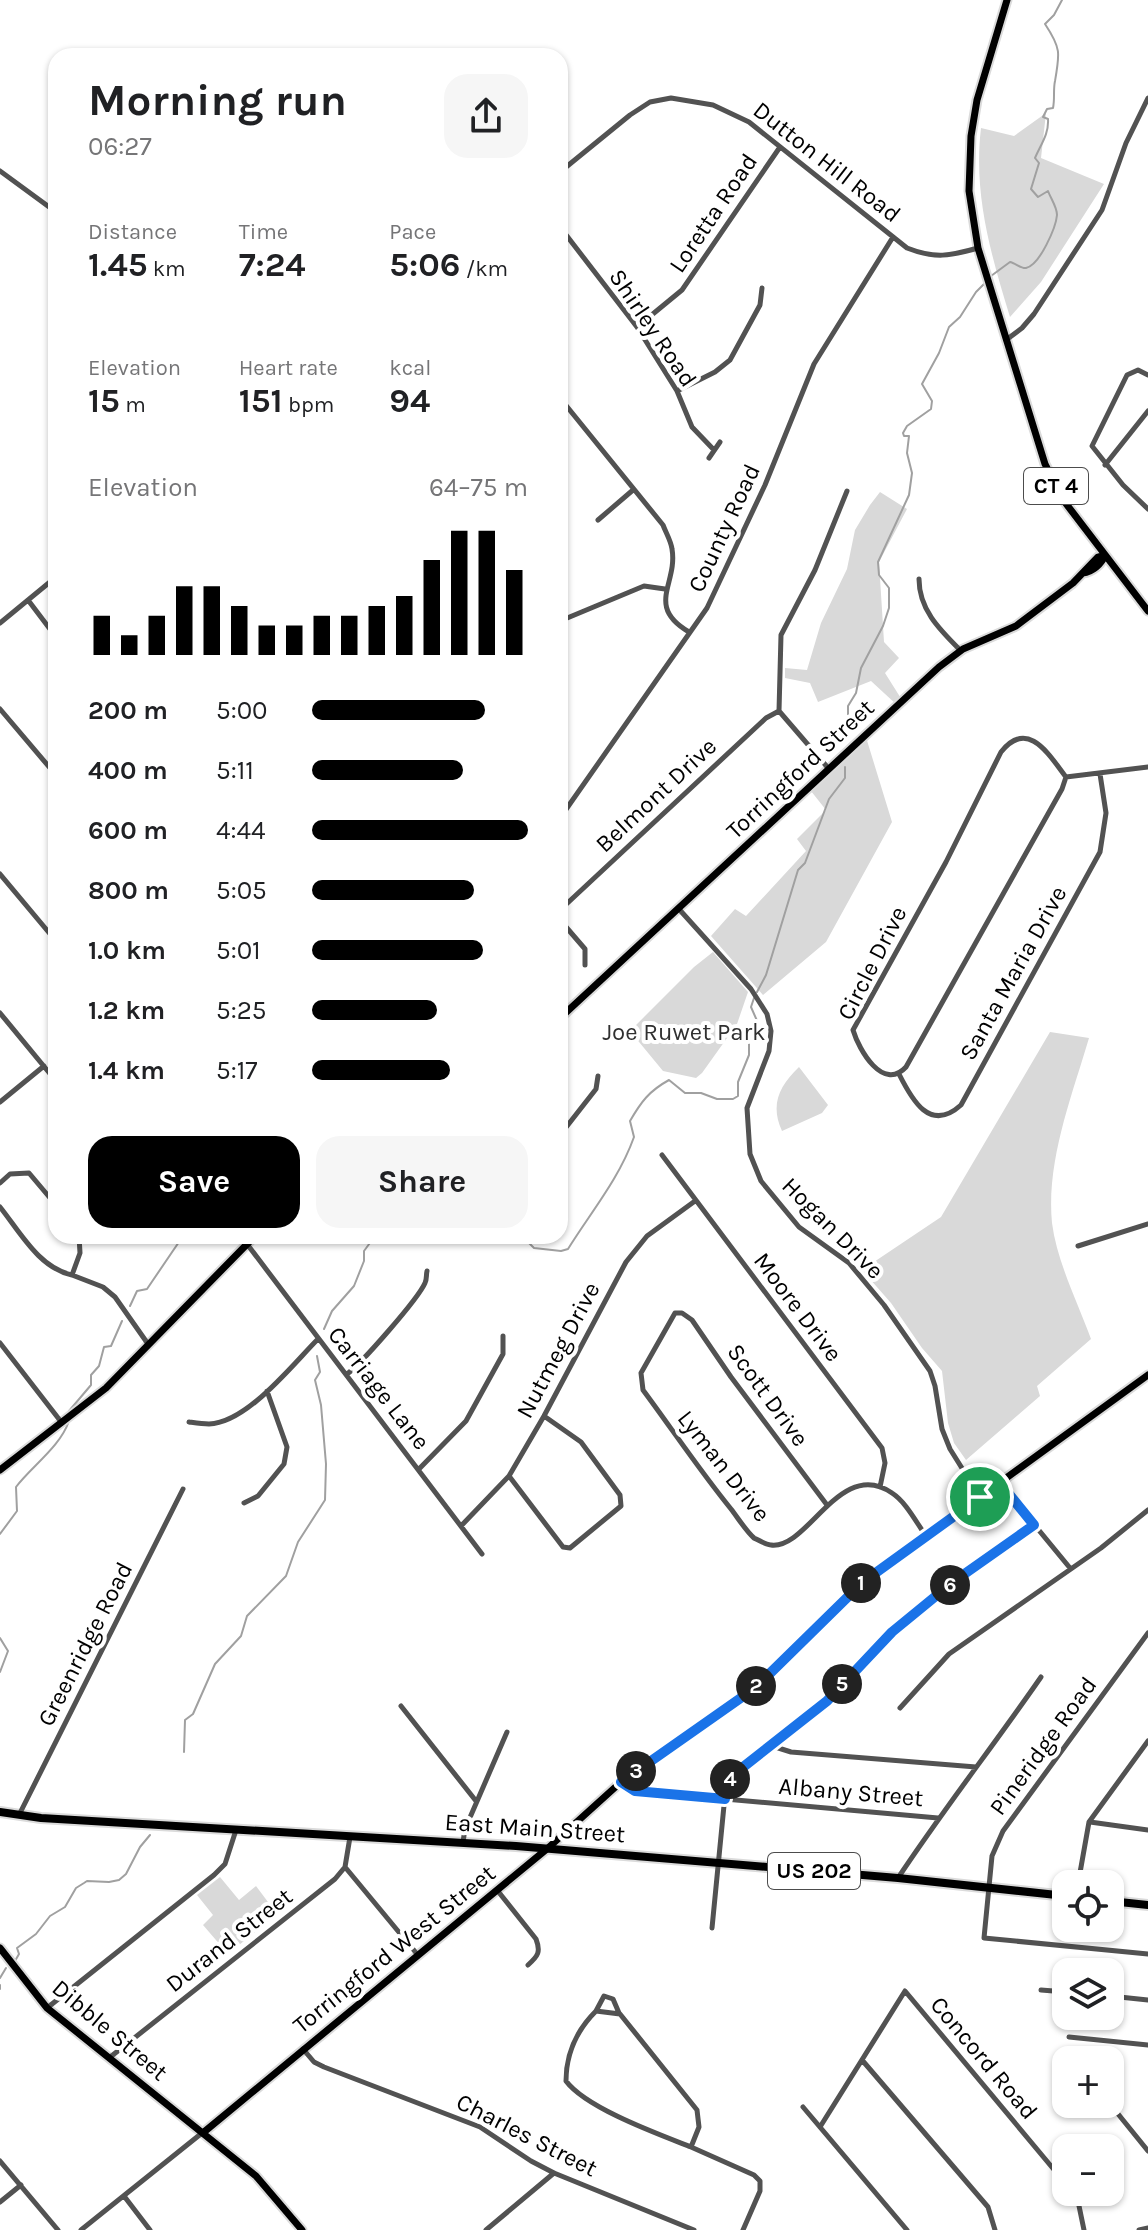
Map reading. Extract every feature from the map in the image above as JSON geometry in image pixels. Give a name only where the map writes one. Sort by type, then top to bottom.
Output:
[{"type":"highway","name":"East Main Street","points":[[0,1812],[548,1848],[898,1878],[1052,1895]]},
{"type":"highway","points":[[1124,1902],[1148,1905]]},
{"type":"main road","name":"CT 4","points":[[1007,0],[977,100],[971,136],[969,191],[978,248],[1045,464],[1064,501],[1148,610]]},
{"type":"main road","name":"Torringford Street","points":[[568,1011],[961,651],[1008,631],[1083,573],[1087,566],[1105,555]]},
{"type":"main road","points":[[0,1470],[106,1388],[247,1244]]},
{"type":"main road","name":"Torringford West Street","points":[[204,2132],[548,1848],[621,1782],[755,1688],[863,1582],[1148,1375]]},
{"type":"main road","name":"Dibble Street","points":[[0,1948],[47,2008],[256,2176],[302,2230]]},
{"type":"street","name":"Dutton Hill Road","points":[[568,165],[650,102],[671,98],[719,106],[749,122],[907,248],[926,256],[951,255],[978,248]]},
{"type":"street","points":[[1005,340],[1022,328],[1034,314],[1100,214],[1126,143],[1148,98]]},
{"type":"street","name":"Loretta Road","points":[[637,327],[682,290],[780,147]]},
{"type":"street","points":[[0,171],[48,206]]},
{"type":"street","name":"Shirley Road","points":[[568,237],[637,327],[677,391],[692,427],[714,450]]},
{"type":"street","name":"County Road","points":[[568,806],[707,608],[759,499],[814,364],[893,237]]},
{"type":"street","points":[[677,391],[715,372],[730,360],[760,305],[762,288]]},
{"type":"street","points":[[1148,375],[1138,370],[1127,375],[1092,446],[1105,465],[1148,509]]},
{"type":"street","points":[[568,408],[663,525],[672,548],[671,574],[665,589],[668,614],[689,632]]},
{"type":"street","points":[[1105,465],[1148,411]]},
{"type":"street","points":[[709,458],[720,442]]},
{"type":"street","points":[[598,520],[633,490]]},
{"type":"street","points":[[829,769],[779,711],[781,635],[815,570],[847,491]]},
{"type":"street","points":[[919,579],[919,590],[932,622],[961,651]]},
{"type":"street","points":[[0,623],[48,584]]},
{"type":"street","points":[[568,618],[644,586],[665,589]]},
{"type":"street","points":[[28,600],[48,626]]},
{"type":"street","points":[[0,709],[48,766]]},
{"type":"street","name":"Belmont Drive","points":[[568,903],[766,718],[779,711]]},
{"type":"street","name":"Circle Drive","points":[[899,1074],[890,1076],[870,1063],[858,1046],[853,1030],[946,862],[1001,752],[1016,739],[1029,738],[1038,743],[1066,777]]},
{"type":"street","points":[[899,1074],[906,1067],[1066,777],[1148,767]]},
{"type":"street","name":"Santa Maria Drive","points":[[899,1074],[919,1107],[929,1114],[941,1116],[952,1113],[961,1105],[1100,852],[1106,813],[1100,774]]},
{"type":"street","points":[[0,874],[48,931]]},
{"type":"street","name":"Hogan Drive","points":[[678,908],[751,989],[767,1014],[771,1031],[769,1051],[749,1099],[747,1119],[750,1154],[761,1181],[799,1227],[849,1263],[884,1305],[922,1360],[935,1386],[942,1429],[950,1449],[980,1497]]},
{"type":"street","points":[[568,929],[585,949],[585,965]]},
{"type":"street","points":[[0,1013],[48,1071]]},
{"type":"street","points":[[0,1102],[44,1066]]},
{"type":"street","points":[[568,1124],[596,1089],[598,1076]]},
{"type":"street","name":"Moore Drive","points":[[662,1155],[882,1448],[885,1463],[880,1487]]},
{"type":"street","points":[[0,1183],[10,1174],[29,1173],[48,1196]]},
{"type":"street","name":"Nutmeg Drive","points":[[461,1526],[509,1476],[626,1262],[647,1236],[695,1201]]},
{"type":"street","points":[[0,1207],[50,1267],[103,1287],[115,1297],[148,1344]]},
{"type":"street","points":[[1078,1246],[1148,1224]]},
{"type":"street","points":[[72,1275],[80,1253],[79,1244]]},
{"type":"street","name":"Carriage Lane","points":[[247,1244],[482,1554]]},
{"type":"street","points":[[347,1374],[356,1368],[425,1283],[427,1271]]},
{"type":"street","name":"Lyman Drive","points":[[675,1313],[641,1373],[643,1390],[755,1539],[772,1545],[792,1539],[827,1505],[852,1488],[880,1487]]},
{"type":"street","name":"Scott Drive","points":[[675,1313],[682,1313],[692,1320],[827,1505]]},
{"type":"street","points":[[419,1469],[466,1421],[503,1354],[503,1336]]},
{"type":"street","points":[[189,1422],[211,1425],[238,1414],[267,1391],[318,1339]]},
{"type":"street","points":[[0,1343],[67,1420]]},
{"type":"street","points":[[244,1503],[258,1496],[284,1464],[287,1447],[267,1391]]},
{"type":"street","points":[[509,1476],[563,1547],[570,1548],[621,1506],[620,1495],[581,1442],[544,1416]]},
{"type":"street","points":[[1000,1483],[1070,1568]]},
{"type":"street","points":[[880,1487],[893,1493],[926,1536]]},
{"type":"street","name":"Greenridge Road","points":[[19,1815],[183,1489]]},
{"type":"street","points":[[900,1708],[949,1654],[1101,1548],[1148,1510]]},
{"type":"street","points":[[712,1928],[726,1785],[733,1775],[827,1701],[892,1632],[953,1582],[1034,1525]]},
{"type":"street","name":"Pineridge Road","points":[[1148,1633],[1003,1831],[992,1856],[984,1938],[1148,1954]]},
{"type":"street","points":[[898,1878],[1041,1677]]},
{"type":"street","points":[[401,1706],[476,1801]]},
{"type":"street","points":[[463,1843],[476,1801],[507,1732]]},
{"type":"street","points":[[1080,1870],[1089,1822],[1148,1741]]},
{"type":"street","points":[[772,1746],[791,1752],[977,1767]]},
{"type":"street","name":"Albany Street","points":[[621,1782],[635,1791],[938,1818]]},
{"type":"street","points":[[1089,1822],[1148,1830]]},
{"type":"street","points":[[47,2008],[214,1875],[225,1864],[236,1829]]},
{"type":"street","points":[[350,1836],[345,1867],[417,1954]]},
{"type":"street","name":"Durand Street","points":[[109,2058],[323,1888],[345,1867]]},
{"type":"street","points":[[497,1890],[536,1939],[538,1955],[528,1965]]},
{"type":"street","points":[[1041,1990],[1052,1991]]},
{"type":"street","name":"Concord Road","points":[[862,2060],[905,1991],[1052,2167]]},
{"type":"street","points":[[691,2147],[699,2127],[697,2110],[620,2014],[613,1999],[604,1996],[575,2039],[566,2081],[582,2097],[661,2136],[754,2175],[760,2181],[760,2191],[743,2230]]},
{"type":"street","points":[[1124,1997],[1148,2000]]},
{"type":"street","points":[[596,2011],[620,2014]]},
{"type":"street","points":[[1069,2037],[1148,2045]]},
{"type":"street","name":"Charles Street","points":[[303,2049],[314,2062],[324,2067],[480,2127],[554,2173],[694,2230]]},
{"type":"street","points":[[820,2127],[862,2060],[988,2207],[995,2230]]},
{"type":"street","points":[[803,2107],[907,2230]]},
{"type":"street","points":[[1121,2118],[1148,2151]]},
{"type":"street","name":"Torringford West Street","points":[[81,2230],[204,2132]]},
{"type":"street","points":[[0,2161],[58,2230]]},
{"type":"street","points":[[490,2229],[554,2173]]},
{"type":"street","points":[[0,2202],[21,2185]]},
{"type":"street","points":[[124,2196],[150,2230]]},
{"type":"street","points":[[1079,2206],[1084,2230]]},
{"type":"street","points":[[1139,2230],[1148,2228]]},
{"type":"green space","points":[[1046,113],[1041,158],[1104,184],[1041,282],[1010,317],[985,224],[979,177],[981,128],[1014,136]]},
{"type":"green space","points":[[880,492],[907,509],[879,562],[884,642],[899,658],[885,673],[902,700],[897,705],[871,681],[818,702],[810,683],[785,678],[785,668],[807,670],[821,623],[847,569],[855,530]]},
{"type":"green space","points":[[865,734],[892,822],[826,942],[763,995],[711,936],[735,909],[746,916],[806,851],[797,839],[826,810],[807,786]]},
{"type":"green space","name":"Joe Ruwet Park","points":[[713,952],[748,992],[737,1024],[696,1078],[663,1071],[630,1031]]},
{"type":"green space","points":[[1050,1032],[1089,1038],[1062,1129],[1051,1200],[1058,1253],[1091,1339],[1037,1386],[1040,1396],[966,1460],[954,1443],[948,1423],[942,1371],[862,1270],[941,1217]]},
{"type":"green space","points":[[799,1067],[828,1105],[822,1113],[782,1131],[778,1122],[778,1096]]},
{"type":"green space","points":[[220,1877],[239,1900],[256,1886],[277,1914],[228,1954],[203,1925],[213,1915],[197,1895]]},
{"type":"waterway","points":[[991,276],[1010,262],[1024,268],[1037,260],[1056,221],[1056,209],[1048,191],[1038,197],[1031,189],[1039,163],[1035,158],[1047,129],[1048,119],[1043,117],[1047,109],[1053,108],[1058,64],[1057,45],[1045,24],[1062,0]]},
{"type":"waterway","points":[[848,739],[848,706],[856,693],[861,668],[889,608],[889,588],[879,575],[878,562],[909,495],[912,473],[907,453],[909,436],[903,433],[907,426],[931,409],[932,401],[922,384],[949,327],[987,281]]},
{"type":"waterway","points":[[757,992],[766,975],[798,870],[805,863],[829,799],[845,778],[845,767]]},
{"type":"waterway","points":[[530,1244],[534,1248],[568,1249],[613,1181],[628,1152],[634,1137],[630,1121],[656,1088],[669,1080],[685,1093],[701,1093],[717,1099],[738,1096],[738,1082],[749,1055],[749,1038],[758,1023],[751,1007],[754,998]]},
{"type":"waterway","points":[[130,1306],[137,1291],[147,1289],[178,1244]]},
{"type":"waterway","points":[[324,1329],[332,1311],[354,1286],[364,1261],[364,1251],[369,1244]]},
{"type":"waterway","points":[[69,1411],[91,1385],[91,1375],[99,1366],[104,1347],[111,1346],[122,1321]]},
{"type":"waterway","points":[[184,1752],[185,1720],[193,1714],[215,1664],[241,1636],[247,1616],[286,1576],[298,1542],[325,1500],[326,1464],[321,1405],[315,1380],[320,1372],[317,1356]]},
{"type":"waterway","points":[[0,1534],[17,1511],[16,1487],[52,1448],[69,1421]]},
{"type":"waterway","points":[[0,1638],[8,1651],[0,1672]]},
{"type":"waterway","points":[[15,1961],[19,1954],[17,1948],[36,1934],[50,1916],[65,1907],[76,1888],[87,1881],[119,1880],[126,1874],[150,1835]]},
{"type":"waterway","points":[[0,1978],[6,1968]]},
{"type":"route","points":[[1000,1483],[1034,1525],[953,1582],[892,1632],[827,1701],[733,1775],[726,1785],[725,1799],[635,1791],[621,1782],[755,1688],[852,1591],[980,1497],[1000,1483]]}]
